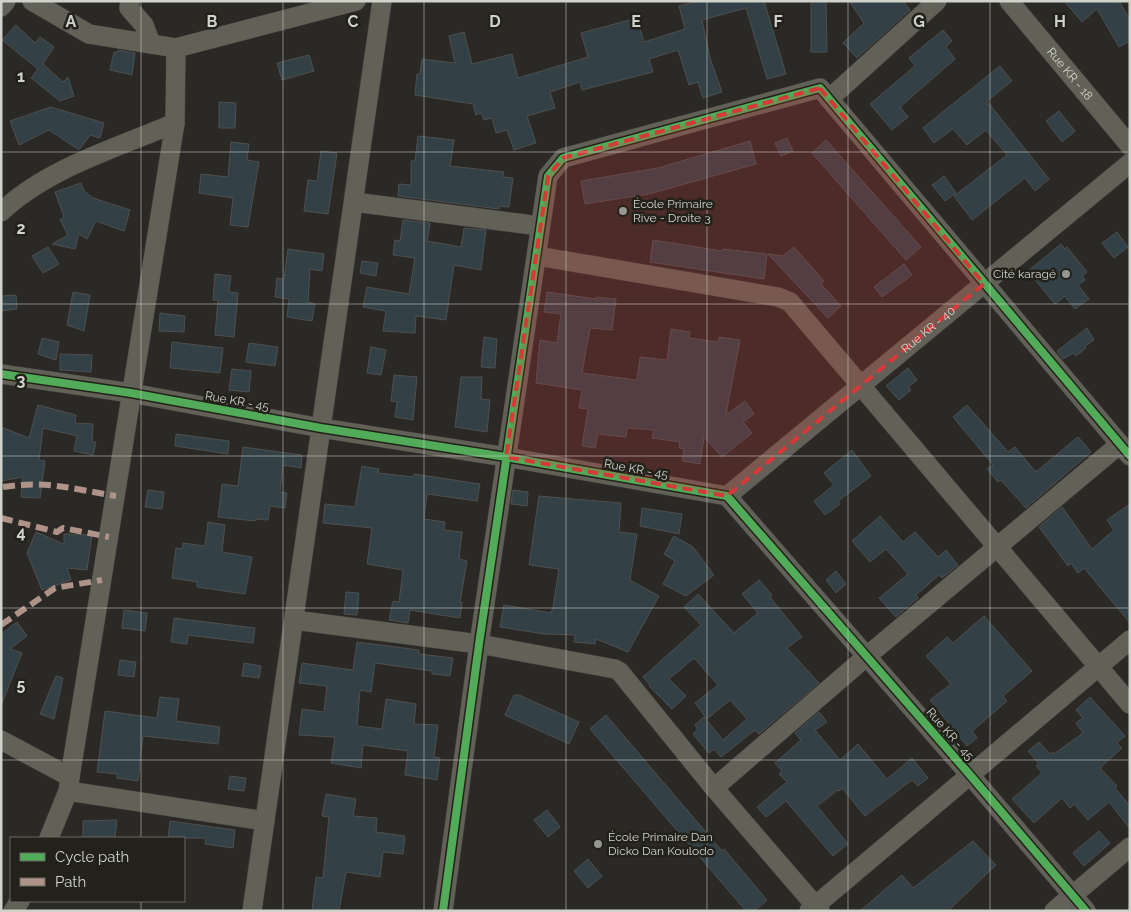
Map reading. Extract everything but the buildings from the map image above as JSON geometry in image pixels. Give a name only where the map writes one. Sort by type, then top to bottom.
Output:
[{"type":"street","points":[[1,7],[6,1]]},
{"type":"street","points":[[32,1],[89,34],[176,48],[301,8],[356,1]]},
{"type":"street","points":[[130,1],[129,8],[144,25],[151,44]]},
{"type":"street","points":[[252,911],[382,1]]},
{"type":"street","points":[[829,99],[938,1]]},
{"type":"street","name":"Rue KR - 18","points":[[1009,1],[1130,146]]},
{"type":"street","points":[[49,837],[69,784],[175,123],[176,48]]},
{"type":"street","points":[[443,911],[479,644],[548,176],[563,158],[820,88],[1125,450],[997,547],[714,788]]},
{"type":"street","points":[[1,212],[19,195],[47,178],[175,123]]},
{"type":"street","name":"Rue KR - 40","points":[[727,496],[1130,163]]},
{"type":"street","points":[[354,202],[540,226]]},
{"type":"street","points":[[537,256],[778,297],[790,302],[1130,704]]},
{"type":"street","name":"Rue KR - 45","points":[[1,374],[131,393],[321,428],[506,457],[727,496],[970,774],[1086,911]]},
{"type":"street","points":[[294,620],[479,644],[614,669],[620,672],[815,909],[970,774],[1130,640]]},
{"type":"street","points":[[1,740],[69,784],[265,821]]},
{"type":"street","points":[[1054,911],[1130,847]]},
{"type":"highlighted area","points":[[820,88],[984,284],[727,496],[506,457],[548,176],[563,158]]},
{"type":"marked path","points":[[3,487],[33,484],[46,485],[116,496]]},
{"type":"marked path","points":[[1,518],[57,532],[63,528],[109,537]]},
{"type":"marked path","points":[[1,625],[55,588],[102,580]]},
{"type":"cycle path","points":[[443,911],[479,644],[548,176],[563,158],[820,88],[1130,456]]},
{"type":"cycle path","points":[[1,374],[131,393],[321,428],[506,457],[727,496],[1086,911]]},
{"type":"place","name":"École Primaire Rive - Droite 3","points":[[623,211]]},
{"type":"place","name":"Cité karagé","points":[[1066,274]]},
{"type":"place","name":"École Primaire Dan Dicko Dan Koulodo","points":[[598,844]]}]
